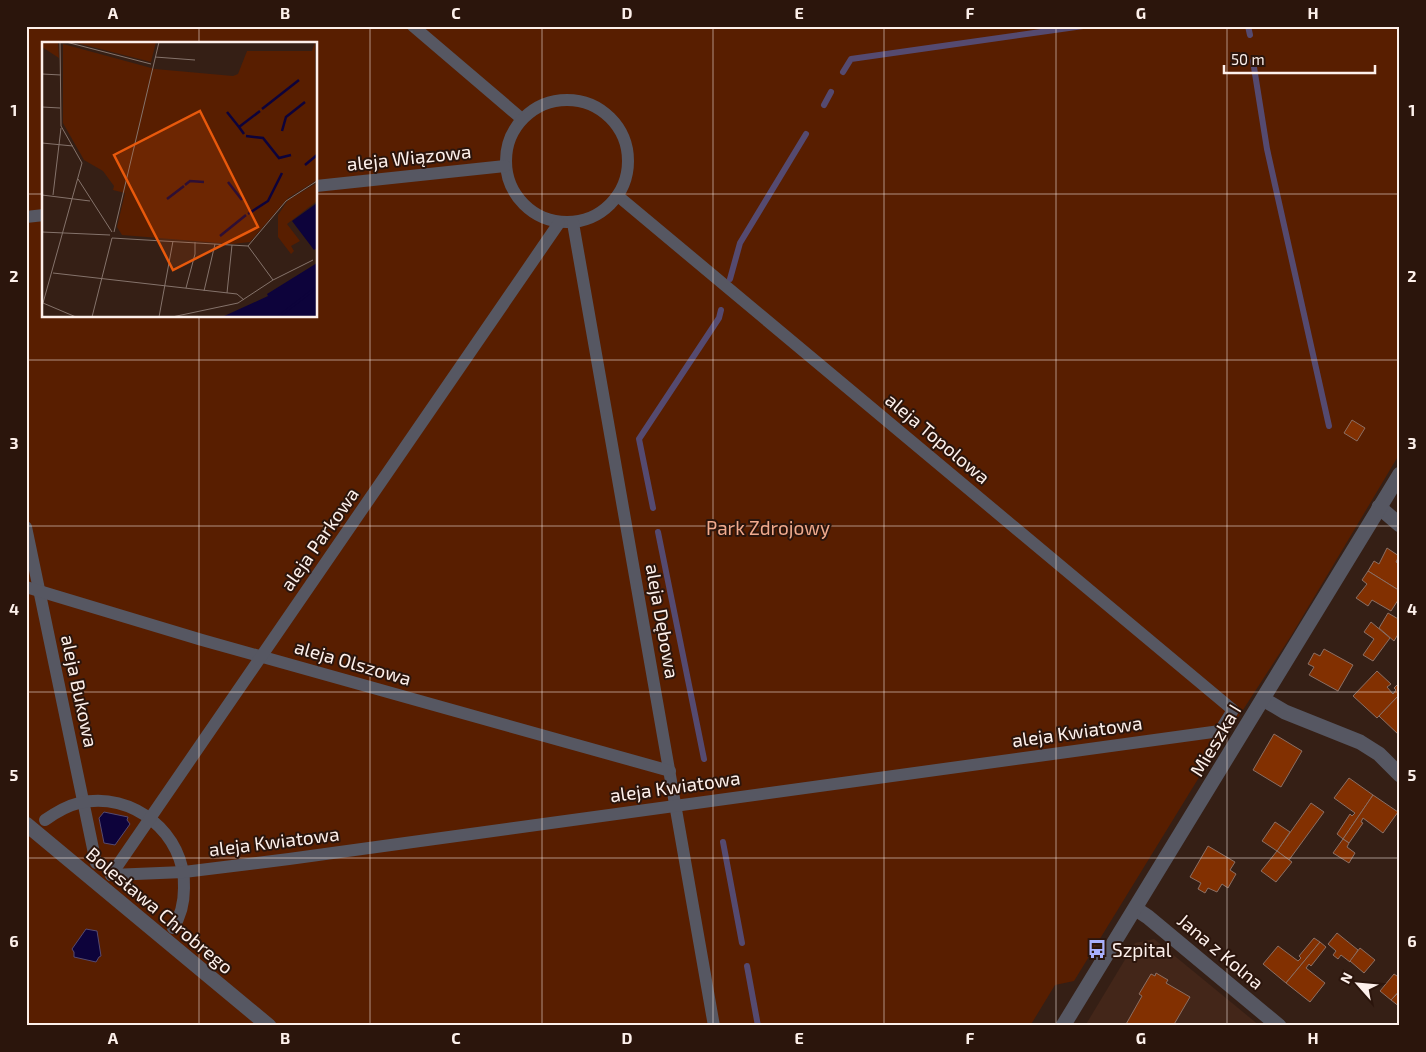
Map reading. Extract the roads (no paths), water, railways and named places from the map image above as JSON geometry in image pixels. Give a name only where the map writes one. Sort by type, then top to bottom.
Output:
[{"type":"street","points":[[413,26],[522,119]]},
{"type":"street","points":[[572,100],[588,103],[602,111],[619,129],[625,140],[628,152],[625,182],[618,196],[606,209],[591,219],[573,223],[559,223],[542,218],[528,210],[516,198],[505,166],[506,149],[512,133],[522,119],[532,110],[556,101],[572,100]]},
{"type":"street","name":"aleja Wiązowa","points":[[318,186],[505,166]]},
{"type":"street","name":"aleja Topolowa","points":[[618,196],[1234,710]]},
{"type":"street","points":[[26,217],[42,215]]},
{"type":"street","name":"aleja Parkowa","points":[[110,875],[559,223]]},
{"type":"street","name":"aleja Dębowa","points":[[573,223],[714,1026]]},
{"type":"street","name":"Mieszka I","points":[[1063,1026],[1400,474]]},
{"type":"street","points":[[1379,507],[1400,525]]},
{"type":"street","name":"aleja Bukowa","points":[[26,526],[96,863]]},
{"type":"street","name":"aleja Olszowa","points":[[26,587],[202,640],[670,771]]},
{"type":"street","points":[[1263,699],[1285,712],[1360,742],[1378,754],[1400,775]]},
{"type":"street","name":"aleja Kwiatowa","points":[[110,875],[184,872],[289,859],[1220,731],[1234,710]]},
{"type":"street","points":[[45,820],[60,810],[84,802],[99,801],[118,803],[139,810],[156,823],[171,839],[184,872],[184,902],[173,928]]},
{"type":"street","name":"Bolesława Chrobrego","points":[[26,824],[269,1026]]},
{"type":"street","name":"Jana z Kolna","points":[[1136,908],[1279,1026]]},
{"type":"waterway","points":[[843,72],[851,59],[1083,26]]},
{"type":"waterway","points":[[1248,26],[1250,35]]},
{"type":"waterway","points":[[1253,61],[1267,149],[1329,426]]},
{"type":"waterway","points":[[824,105],[831,92]]},
{"type":"waterway","points":[[730,279],[740,243],[806,134]]},
{"type":"waterway","points":[[653,508],[639,439],[719,318],[721,310]]},
{"type":"waterway","points":[[658,532],[704,759]]},
{"type":"waterway","points":[[723,842],[742,943]]},
{"type":"waterway","points":[[747,966],[758,1026]]},
{"type":"place","name":"Szpital","points":[[1097,949]]},
{"type":"park label","name":"Park Zdrojowy","points":[[768,527]]}]
